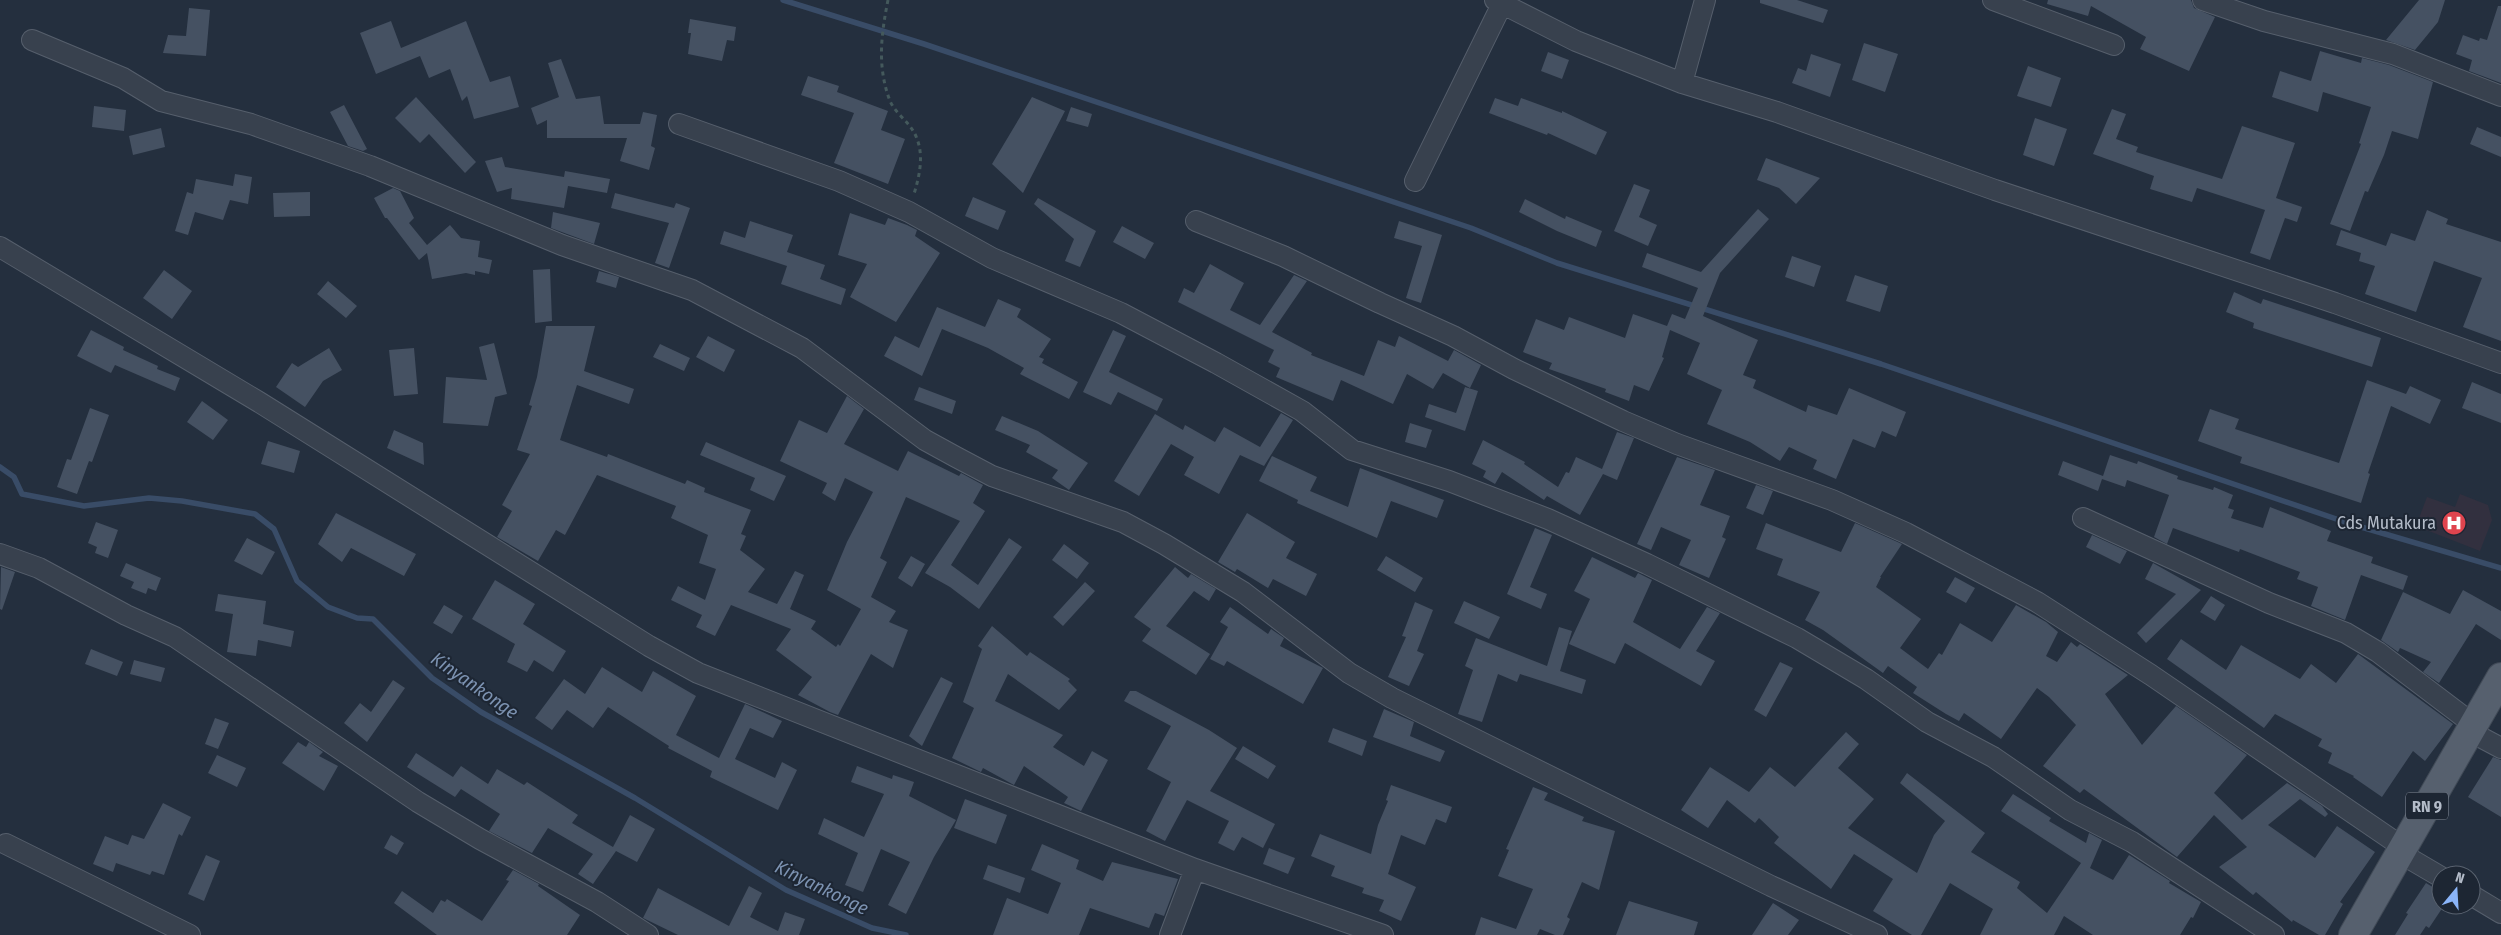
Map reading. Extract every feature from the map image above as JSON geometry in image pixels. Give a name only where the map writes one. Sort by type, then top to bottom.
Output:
[{"type":"main road","name":"RN 9","points":[[2353,935],[2501,677]]},
{"type":"street","points":[[1682,83],[1705,0]]},
{"type":"street","points":[[1993,0],[2114,45]]},
{"type":"street","points":[[2203,0],[2264,21],[2393,54],[2501,96]]},
{"type":"street","points":[[1415,181],[1500,1],[1576,42],[1682,83],[1777,112],[1995,190],[2335,303],[2501,363]]},
{"type":"street","points":[[32,40],[123,78],[161,102],[251,124],[361,163],[562,245],[692,290],[802,348],[925,440],[956,457],[992,476],[1123,522],[1164,544],[1243,592],[1349,673],[1392,698],[1771,886],[1878,935]]},
{"type":"street","points":[[679,124],[839,180],[909,212],[992,258],[1121,313],[1216,363],[1302,412],[1352,450],[1449,480],[1548,519],[1647,564],[1797,638],[1866,679],[1927,722],[1986,752],[2070,810],[2132,842],[2274,935]]},
{"type":"street","points":[[1196,220],[1283,256],[1453,336],[1514,369],[1624,421],[1677,444],[1832,500],[1906,533],[2046,608],[2151,675],[2431,870]]},
{"type":"street","points":[[0,247],[259,402],[649,646],[698,673],[1195,869],[1383,935]]},
{"type":"street","points":[[2083,518],[2268,602],[2346,634],[2378,652],[2471,728],[2501,748]]},
{"type":"street","points":[[0,554],[39,568],[126,616],[175,636],[418,802],[480,839],[597,902],[648,935]]},
{"type":"street","points":[[6,844],[190,935]]},
{"type":"street","points":[[1170,935],[1195,869]]},
{"type":"street","points":[[2481,901],[2501,913]]},
{"type":"path","points":[[888,0],[880,35],[880,61],[891,103],[914,131],[921,148],[920,172],[909,212]]},
{"type":"shaded area","name":"Cds Mutakura","points":[[2460,494],[2488,505],[2492,520],[2480,551],[2416,526],[2427,497],[2455,507]]},
{"type":"building","points":[[1760,0],[1797,0],[1828,10],[1823,23],[1760,3]]},
{"type":"building","points":[[2048,0],[2191,0],[2194,8],[2215,17],[2189,71],[2140,49],[2146,37],[2091,6],[2088,16],[2047,4]]},
{"type":"building","points":[[2419,0],[2445,0],[2438,22],[2415,50],[2386,40]]},
{"type":"building","points":[[2498,6],[2501,6],[2501,83],[2469,71],[2472,60],[2456,54],[2463,35],[2479,41],[2480,38],[2487,40]]},
{"type":"building","points":[[189,8],[210,10],[206,56],[163,53],[168,35],[186,36]]},
{"type":"building","points":[[690,19],[736,27],[734,41],[727,40],[722,61],[688,54],[691,33],[688,33]]},
{"type":"building","points":[[391,21],[401,48],[466,21],[490,82],[510,76],[519,107],[474,119],[467,96],[462,101],[450,69],[429,78],[420,56],[376,74],[360,33]]},
{"type":"building","points":[[1864,43],[1898,54],[1885,92],[1852,80]]},
{"type":"building","points":[[2320,51],[2361,63],[2362,58],[2389,65],[2433,82],[2418,139],[2392,131],[2384,155],[2368,192],[2365,191],[2350,231],[2330,224],[2361,144],[2359,143],[2371,107],[2323,92],[2318,112],[2272,97],[2280,71],[2311,81]]},
{"type":"building","points":[[1548,52],[1569,60],[1562,79],[1541,71]]},
{"type":"building","points":[[1811,54],[1841,64],[1830,97],[1792,83],[1798,68],[1806,71]]},
{"type":"building","points":[[561,59],[576,99],[600,96],[604,124],[640,124],[643,112],[657,115],[651,146],[655,148],[649,170],[620,161],[627,138],[547,138],[547,120],[537,125],[531,108],[559,97],[548,63]]},
{"type":"building","points":[[2028,66],[2061,78],[2051,107],[2017,96]]},
{"type":"building","points":[[808,76],[839,86],[837,92],[888,111],[881,130],[905,139],[888,184],[834,163],[854,113],[801,95]]},
{"type":"building","points":[[416,97],[476,162],[465,173],[429,134],[420,143],[395,118]]},
{"type":"building","points":[[1032,97],[1065,111],[1023,193],[992,164]]},
{"type":"building","points":[[1495,98],[1518,106],[1521,98],[1562,113],[1562,111],[1607,132],[1596,155],[1548,133],[1547,135],[1489,113]]},
{"type":"building","points":[[344,105],[367,149],[363,151],[348,146],[330,112]]},
{"type":"building","points":[[94,106],[126,110],[124,131],[92,127]]},
{"type":"building","points":[[1071,107],[1092,114],[1088,127],[1066,121]]},
{"type":"building","points":[[2112,109],[2126,114],[2116,139],[2138,147],[2136,152],[2222,179],[2242,126],[2295,143],[2276,198],[2302,207],[2297,222],[2285,218],[2270,260],[2250,253],[2265,210],[2197,188],[2192,202],[2150,189],[2154,176],[2093,154]]},
{"type":"building","points":[[2035,118],[2067,129],[2054,166],[2023,155]]},
{"type":"building","points":[[2477,127],[2501,137],[2501,157],[2470,144]]},
{"type":"building","points":[[161,128],[165,147],[133,155],[129,136]]},
{"type":"building","points":[[502,157],[505,167],[564,177],[565,171],[610,179],[607,193],[568,186],[564,208],[511,199],[512,188],[497,192],[485,161]]},
{"type":"building","points":[[1766,158],[1820,178],[1796,204],[1779,188],[1757,180]]},
{"type":"building","points":[[235,174],[252,177],[248,204],[230,200],[223,220],[195,212],[188,235],[175,231],[187,192],[193,194],[196,179],[233,186]]},
{"type":"building","points":[[1634,184],[1650,190],[1639,217],[1657,225],[1648,246],[1614,231]]},
{"type":"building","points":[[393,188],[400,191],[414,218],[409,223],[427,245],[450,225],[461,238],[480,241],[478,257],[492,260],[489,274],[475,271],[475,275],[466,273],[432,279],[427,253],[419,260],[387,218],[385,218],[374,198]]},
{"type":"building","points":[[310,192],[310,216],[274,217],[273,193]]},
{"type":"building","points":[[615,193],[674,208],[676,203],[690,208],[669,268],[655,263],[669,223],[611,208]]},
{"type":"building","points":[[973,197],[1006,211],[998,230],[965,216]]},
{"type":"building","points":[[1038,198],[1096,231],[1080,267],[1065,261],[1074,239],[1034,204]]},
{"type":"building","points":[[1525,199],[1565,219],[1566,216],[1602,231],[1596,247],[1557,231],[1519,212]]},
{"type":"building","points":[[1758,209],[1769,219],[1720,273],[1703,316],[1758,340],[1743,375],[1756,380],[1753,388],[1806,412],[1808,405],[1837,415],[1849,388],[1906,412],[1896,437],[1882,431],[1875,448],[1853,439],[1836,479],[1813,469],[1817,460],[1789,447],[1780,461],[1750,442],[1707,424],[1722,390],[1687,374],[1700,343],[1670,330],[1662,357],[1664,358],[1649,391],[1634,385],[1629,401],[1605,392],[1606,389],[1549,369],[1552,363],[1523,352],[1536,319],[1564,330],[1569,317],[1625,338],[1633,314],[1667,326],[1672,314],[1685,319],[1698,288],[1642,267],[1647,253],[1701,272]]},
{"type":"building","points":[[2427,210],[2448,219],[2446,224],[2501,242],[2501,341],[2463,327],[2482,278],[2434,261],[2416,312],[2365,294],[2375,266],[2359,261],[2361,253],[2336,245],[2341,230],[2386,246],[2391,233],[2415,241]]},
{"type":"building","points":[[553,212],[600,223],[594,244],[551,228]]},
{"type":"building","points":[[850,213],[885,225],[888,218],[907,225],[917,230],[915,236],[940,253],[896,322],[850,297],[867,264],[838,255]]},
{"type":"building","points":[[750,221],[793,235],[787,252],[825,265],[820,279],[846,289],[841,305],[781,284],[787,266],[720,244],[724,231],[745,238]]},
{"type":"building","points":[[1399,221],[1442,235],[1421,303],[1406,298],[1422,246],[1394,238]]},
{"type":"building","points":[[1122,226],[1154,243],[1145,259],[1113,242]]},
{"type":"building","points":[[1792,256],[1821,266],[1814,287],[1785,277]]},
{"type":"building","points":[[1210,264],[1244,283],[1230,310],[1260,325],[1294,275],[1307,281],[1272,332],[1312,353],[1311,355],[1364,376],[1378,340],[1395,347],[1399,336],[1448,361],[1454,350],[1481,365],[1470,388],[1443,373],[1433,389],[1407,374],[1393,404],[1341,380],[1333,401],[1276,377],[1280,368],[1268,362],[1274,350],[1178,302],[1184,288],[1194,293]]},
{"type":"building","points":[[550,269],[552,321],[535,323],[533,270]]},
{"type":"building","points":[[164,270],[192,291],[172,319],[143,298]]},
{"type":"building","points":[[599,271],[619,277],[616,288],[596,282]]},
{"type":"building","points":[[1855,275],[1888,286],[1880,312],[1846,301]]},
{"type":"building","points":[[328,281],[357,306],[346,318],[317,294]]},
{"type":"building","points":[[2234,292],[2261,304],[2263,299],[2381,338],[2372,367],[2253,328],[2254,323],[2226,312]]},
{"type":"building","points":[[998,299],[1021,309],[1017,317],[1051,339],[1039,357],[1044,359],[1042,363],[1078,382],[1069,399],[1020,374],[1024,368],[988,348],[942,329],[922,376],[884,356],[895,336],[919,348],[937,307],[985,327]]},
{"type":"building","points":[[546,326],[595,326],[584,371],[634,389],[629,404],[577,385],[560,440],[607,457],[608,454],[685,484],[687,480],[705,488],[704,492],[751,510],[741,534],[746,536],[740,550],[765,569],[748,592],[777,604],[795,571],[804,575],[790,609],[816,621],[811,629],[836,647],[838,644],[840,646],[861,609],[827,590],[847,542],[873,492],[845,478],[835,501],[822,493],[827,483],[780,461],[799,420],[827,433],[847,396],[864,409],[844,444],[898,471],[908,451],[959,476],[961,473],[983,485],[973,503],[985,511],[951,565],[978,585],[1009,538],[1022,547],[979,609],[950,587],[925,573],[960,521],[906,497],[880,558],[887,562],[871,597],[896,611],[889,622],[908,630],[893,668],[871,654],[838,715],[830,712],[798,695],[812,677],[776,650],[791,629],[731,605],[715,636],[696,627],[702,615],[671,600],[678,586],[705,600],[716,569],[699,563],[708,535],[671,518],[676,506],[597,475],[565,535],[556,530],[538,561],[497,537],[512,511],[502,505],[530,454],[517,450],[532,406],[529,405],[537,377]]},
{"type":"building","points":[[91,330],[124,347],[123,350],[158,366],[157,369],[180,378],[175,391],[115,365],[111,373],[77,356]]},
{"type":"building","points":[[1113,330],[1126,336],[1109,372],[1163,399],[1157,411],[1118,392],[1111,405],[1083,392]]},
{"type":"building","points":[[708,336],[735,350],[724,372],[696,357]]},
{"type":"building","points":[[494,343],[507,394],[495,397],[488,426],[443,423],[446,377],[487,380],[479,347]]},
{"type":"building","points":[[660,344],[690,358],[684,371],[653,357]]},
{"type":"building","points":[[329,348],[342,370],[323,381],[305,407],[276,387],[292,363],[298,367]]},
{"type":"building","points":[[414,348],[418,394],[394,396],[389,350]]},
{"type":"building","points":[[2367,380],[2406,394],[2410,386],[2441,400],[2430,424],[2391,406],[2368,473],[2370,474],[2361,503],[2240,463],[2242,457],[2198,441],[2210,409],[2239,419],[2235,429],[2339,463]]},
{"type":"building","points":[[2472,382],[2501,394],[2501,423],[2462,408]]},
{"type":"building","points":[[919,387],[956,401],[952,414],[914,400]]},
{"type":"building","points":[[1465,387],[1478,391],[1465,431],[1425,417],[1429,404],[1456,413]]},
{"type":"building","points":[[202,401],[228,420],[213,440],[187,422]]},
{"type":"building","points":[[90,408],[109,415],[92,462],[89,461],[77,494],[57,487],[67,459],[71,460]]},
{"type":"building","points":[[1281,413],[1293,420],[1264,466],[1240,455],[1219,494],[1184,475],[1194,457],[1171,444],[1139,496],[1114,481],[1155,414],[1183,430],[1185,425],[1215,442],[1224,427],[1260,447]]},
{"type":"building","points":[[1002,416],[1038,431],[1088,463],[1069,490],[1052,478],[1058,470],[1026,452],[1030,445],[995,430]]},
{"type":"building","points":[[1410,423],[1432,430],[1426,448],[1405,442]]},
{"type":"building","points":[[394,430],[423,443],[424,465],[387,448]]},
{"type":"building","points":[[1617,432],[1634,438],[1617,480],[1603,474],[1580,515],[1547,496],[1544,500],[1502,472],[1495,484],[1483,477],[1486,471],[1472,464],[1483,440],[1525,462],[1524,464],[1558,487],[1566,472],[1569,473],[1576,457],[1602,469]]},
{"type":"building","points":[[268,441],[300,451],[294,473],[261,464]]},
{"type":"building","points":[[706,442],[786,476],[774,501],[750,490],[755,478],[700,455]]},
{"type":"building","points":[[2110,455],[2137,464],[2138,461],[2178,476],[2177,479],[2213,490],[2214,487],[2233,495],[2228,508],[2234,510],[2231,518],[2263,528],[2270,507],[2331,531],[2327,541],[2373,557],[2371,563],[2408,576],[2403,590],[2361,575],[2345,620],[2311,606],[2318,587],[2297,579],[2300,572],[2240,549],[2239,552],[2173,528],[2167,544],[2154,537],[2169,495],[2127,480],[2125,487],[2102,479]]},
{"type":"building","points":[[1272,456],[1317,477],[1310,491],[1348,507],[1360,468],[1444,500],[1437,518],[1391,501],[1377,538],[1297,503],[1298,500],[1259,481]]},
{"type":"building","points":[[1677,457],[1715,470],[1700,505],[1730,516],[1722,537],[1726,539],[1709,578],[1679,565],[1691,540],[1661,527],[1651,550],[1637,544]]},
{"type":"building","points":[[2063,461],[2103,476],[2098,491],[2058,475]]},
{"type":"building","points":[[1756,485],[1773,491],[1763,515],[1746,508]]},
{"type":"building","points":[[336,513],[416,554],[404,576],[351,548],[342,562],[318,544]]},
{"type":"building","points":[[1247,513],[1295,542],[1286,558],[1317,574],[1306,596],[1273,579],[1268,588],[1237,569],[1235,572],[1218,562]]},
{"type":"building","points":[[96,522],[118,530],[108,558],[95,553],[97,547],[88,543]]},
{"type":"building","points":[[1766,523],[1841,552],[1855,523],[1902,544],[1880,577],[1876,587],[1921,619],[1900,648],[1928,669],[1939,653],[1942,655],[1960,623],[1992,642],[2016,605],[2046,622],[2058,632],[2046,656],[2057,662],[2071,642],[2077,647],[2080,644],[2128,675],[2105,694],[2142,745],[2176,706],[2247,755],[2214,793],[2242,820],[2287,783],[2322,806],[2328,814],[2325,817],[2300,799],[2268,825],[2315,858],[2337,826],[2375,852],[2340,902],[2343,904],[2325,935],[2319,935],[2293,920],[2292,922],[2256,892],[2253,895],[2219,867],[2247,847],[2214,815],[2177,857],[2084,789],[2080,793],[2043,766],[2076,725],[2049,697],[2037,688],[2001,739],[1964,713],[1959,721],[1946,714],[1913,693],[1917,687],[1888,666],[1883,673],[1823,630],[1805,620],[1820,592],[1777,575],[1783,559],[1756,549]]},
{"type":"building","points":[[1535,528],[1552,535],[1530,587],[1547,594],[1541,609],[1507,594]]},
{"type":"building","points":[[2092,535],[2127,551],[2120,564],[2086,547]]},
{"type":"building","points":[[247,538],[275,552],[262,575],[234,561]]},
{"type":"building","points":[[1064,544],[1089,563],[1077,579],[1052,560]]},
{"type":"building","points":[[911,556],[925,564],[912,587],[898,578]]},
{"type":"building","points":[[1386,556],[1423,578],[1415,592],[1377,570]]},
{"type":"building","points":[[1592,557],[1635,578],[1638,573],[1652,580],[1633,622],[1680,649],[1707,607],[1720,613],[1696,651],[1715,661],[1701,686],[1625,643],[1615,664],[1569,644],[1590,599],[1574,591]]},
{"type":"building","points":[[126,563],[161,578],[156,591],[148,588],[146,594],[131,588],[134,582],[120,576]]},
{"type":"building","points":[[2153,563],[2201,590],[2146,643],[2137,633],[2176,594],[2145,579]]},
{"type":"building","points":[[1,567],[15,572],[2,610],[0,609]]},
{"type":"building","points":[[1175,567],[1188,578],[1191,574],[1216,589],[1209,601],[1194,591],[1166,626],[1210,654],[1196,675],[1142,641],[1151,629],[1134,617]]},
{"type":"building","points":[[1955,577],[1975,588],[1966,603],[1946,592]]},
{"type":"building","points":[[495,580],[535,604],[523,624],[566,651],[553,672],[534,660],[527,672],[507,662],[515,644],[472,619]]},
{"type":"building","points":[[1085,582],[1095,591],[1063,626],[1053,617]]},
{"type":"building","points":[[2463,590],[2501,611],[2501,640],[2476,624],[2439,683],[2423,672],[2431,662],[2400,648],[2398,652],[2381,640],[2403,592],[2450,614]]},
{"type":"building","points":[[218,594],[266,601],[263,624],[294,631],[291,647],[258,640],[256,656],[227,652],[233,614],[215,611]]},
{"type":"building","points":[[2211,596],[2225,605],[2215,621],[2200,612]]},
{"type":"building","points":[[1464,601],[1500,617],[1489,639],[1454,623]]},
{"type":"building","points":[[1415,602],[1433,610],[1417,651],[1424,654],[1409,686],[1388,677],[1406,637],[1402,636]]},
{"type":"building","points":[[444,605],[463,616],[452,634],[433,623]]},
{"type":"building","points":[[1230,607],[1268,634],[1271,629],[1284,638],[1280,646],[1323,668],[1303,704],[1227,661],[1224,666],[1210,659],[1228,627],[1220,622]]},
{"type":"building","points":[[992,626],[1027,656],[1030,652],[1070,679],[1068,681],[1077,690],[1059,710],[1008,674],[995,701],[1063,735],[1053,747],[1084,766],[1092,751],[1108,760],[1081,811],[1064,803],[1068,797],[1024,766],[1014,785],[983,768],[981,772],[952,758],[974,708],[963,702],[982,649],[978,646]]},
{"type":"building","points":[[1559,627],[1572,631],[1560,671],[1586,680],[1582,694],[1520,674],[1517,682],[1498,674],[1482,722],[1458,714],[1473,670],[1465,666],[1476,638],[1547,666]]},
{"type":"building","points":[[2181,639],[2226,670],[2241,645],[2300,679],[2311,664],[2336,683],[2358,654],[2453,724],[2425,761],[2413,751],[2382,797],[2354,776],[2328,763],[2332,753],[2318,746],[2322,739],[2275,714],[2264,728],[2167,659]]},
{"type":"building","points":[[91,649],[123,662],[117,676],[85,664]]},
{"type":"building","points":[[134,660],[165,668],[161,682],[130,674]]},
{"type":"building","points":[[1780,662],[1793,668],[1766,717],[1754,710]]},
{"type":"building","points":[[602,667],[642,692],[653,671],[696,696],[676,735],[719,758],[745,704],[782,721],[773,738],[750,728],[735,759],[775,778],[782,762],[797,770],[778,810],[710,777],[712,771],[668,748],[669,746],[608,707],[593,728],[567,710],[552,730],[535,718],[564,679],[585,694]]},
{"type":"building","points":[[941,677],[953,683],[922,746],[909,736]]},
{"type":"building","points":[[393,680],[405,688],[367,742],[344,723],[360,703],[371,712]]},
{"type":"building","points":[[1130,691],[1136,691],[1209,730],[1237,748],[1210,791],[1275,824],[1263,848],[1242,837],[1234,851],[1218,843],[1229,821],[1187,800],[1165,841],[1146,831],[1171,782],[1147,769],[1171,726],[1124,701]]},
{"type":"building","points":[[1384,709],[1414,722],[1410,736],[1445,751],[1440,762],[1373,737]]},
{"type":"building","points":[[215,718],[229,723],[218,749],[205,744]]},
{"type":"building","points":[[1333,728],[1367,741],[1362,756],[1328,742]]},
{"type":"building","points":[[1846,732],[1859,744],[1838,768],[1874,799],[1848,828],[1917,873],[1934,835],[1945,821],[1900,783],[1907,773],[1985,833],[1971,852],[2020,882],[2017,888],[2047,913],[2081,863],[2001,811],[2013,794],[2051,818],[2049,821],[2086,843],[2089,833],[2102,840],[2090,868],[2113,880],[2129,855],[2170,881],[2169,883],[2201,902],[2193,918],[2191,917],[2180,935],[2093,935],[2064,916],[2054,935],[1980,935],[1993,909],[1950,883],[1921,935],[1912,935],[1873,911],[1893,879],[1854,854],[1831,889],[1774,843],[1779,837],[1759,818],[1755,823],[1727,800],[1708,828],[1681,810],[1710,767],[1749,792],[1770,767],[1795,787]]},
{"type":"building","points":[[298,742],[306,747],[309,742],[323,752],[319,756],[338,766],[324,791],[282,763]]},
{"type":"building","points":[[1243,746],[1276,766],[1268,779],[1235,759]]},
{"type":"building","points":[[416,753],[453,777],[461,766],[488,784],[497,769],[524,785],[527,782],[578,815],[572,823],[613,847],[630,815],[655,829],[637,862],[616,851],[593,884],[578,874],[593,854],[548,828],[532,853],[489,831],[500,814],[461,789],[455,797],[407,767]]},
{"type":"building","points":[[217,755],[246,768],[237,787],[208,773]]},
{"type":"building","points":[[2493,757],[2501,760],[2501,817],[2468,797]]},
{"type":"building","points":[[857,766],[892,779],[893,775],[914,782],[909,796],[956,820],[934,857],[906,914],[888,905],[910,862],[881,849],[863,892],[845,885],[858,853],[818,834],[824,818],[864,837],[884,794],[851,782]]},
{"type":"building","points":[[1391,785],[1452,807],[1446,823],[1436,819],[1425,845],[1401,835],[1388,874],[1416,887],[1401,921],[1379,911],[1384,900],[1362,893],[1364,888],[1331,876],[1335,866],[1311,856],[1320,834],[1371,854],[1378,825],[1388,801],[1386,800]]},
{"type":"building","points":[[1533,787],[1548,793],[1544,800],[1584,817],[1582,821],[1615,831],[1599,890],[1582,882],[1567,917],[1570,919],[1563,935],[1555,935],[1540,929],[1537,935],[1475,935],[1481,917],[1516,929],[1533,889],[1498,876],[1509,850],[1506,849]]},
{"type":"building","points":[[965,799],[1007,815],[996,844],[954,828]]},
{"type":"building","points":[[163,803],[191,817],[182,836],[179,834],[164,875],[152,871],[150,875],[116,863],[113,872],[93,864],[105,836],[128,845],[132,835],[144,839]]},
{"type":"building","points":[[391,835],[404,843],[397,855],[384,848]]},
{"type":"building","points":[[1042,844],[1079,860],[1076,869],[1103,881],[1112,862],[1178,879],[1164,916],[1155,913],[1149,928],[1090,908],[1079,935],[993,935],[1007,898],[1048,914],[1061,883],[1031,870]]},
{"type":"building","points":[[1269,848],[1295,858],[1288,874],[1263,864]]},
{"type":"building","points":[[206,855],[220,861],[204,901],[188,894]]},
{"type":"building","points":[[988,865],[1025,878],[1020,893],[983,879]]},
{"type":"building","points":[[513,870],[539,884],[538,886],[580,915],[567,935],[437,935],[394,903],[402,891],[433,913],[441,900],[445,902],[447,899],[482,921],[509,881],[506,880]]},
{"type":"building","points":[[2426,883],[2431,886],[2431,915],[2438,915],[2429,928],[2426,926],[2420,935],[2395,935],[2408,914],[2406,913]]},
{"type":"building","points":[[749,886],[762,893],[750,917],[778,931],[785,912],[805,919],[799,935],[678,935],[643,918],[658,888],[729,926]]},
{"type":"building","points":[[1629,901],[1698,922],[1694,935],[1616,935]]},
{"type":"building","points":[[1773,903],[1799,920],[1788,935],[1752,935]]},
{"type":"waterway","points":[[783,0],[924,44],[1471,228],[1557,263],[1881,364],[2351,524],[2501,568]]},
{"type":"waterway","name":"Kinyankonge","points":[[0,467],[14,477],[22,494],[84,506],[149,498],[182,501],[255,514],[274,529],[297,581],[328,607],[357,618],[373,619],[432,678],[481,712],[635,798],[786,890],[872,928],[906,935]]},
{"type":"place","name":"Cds Mutakura","points":[[2454,523]]}]
